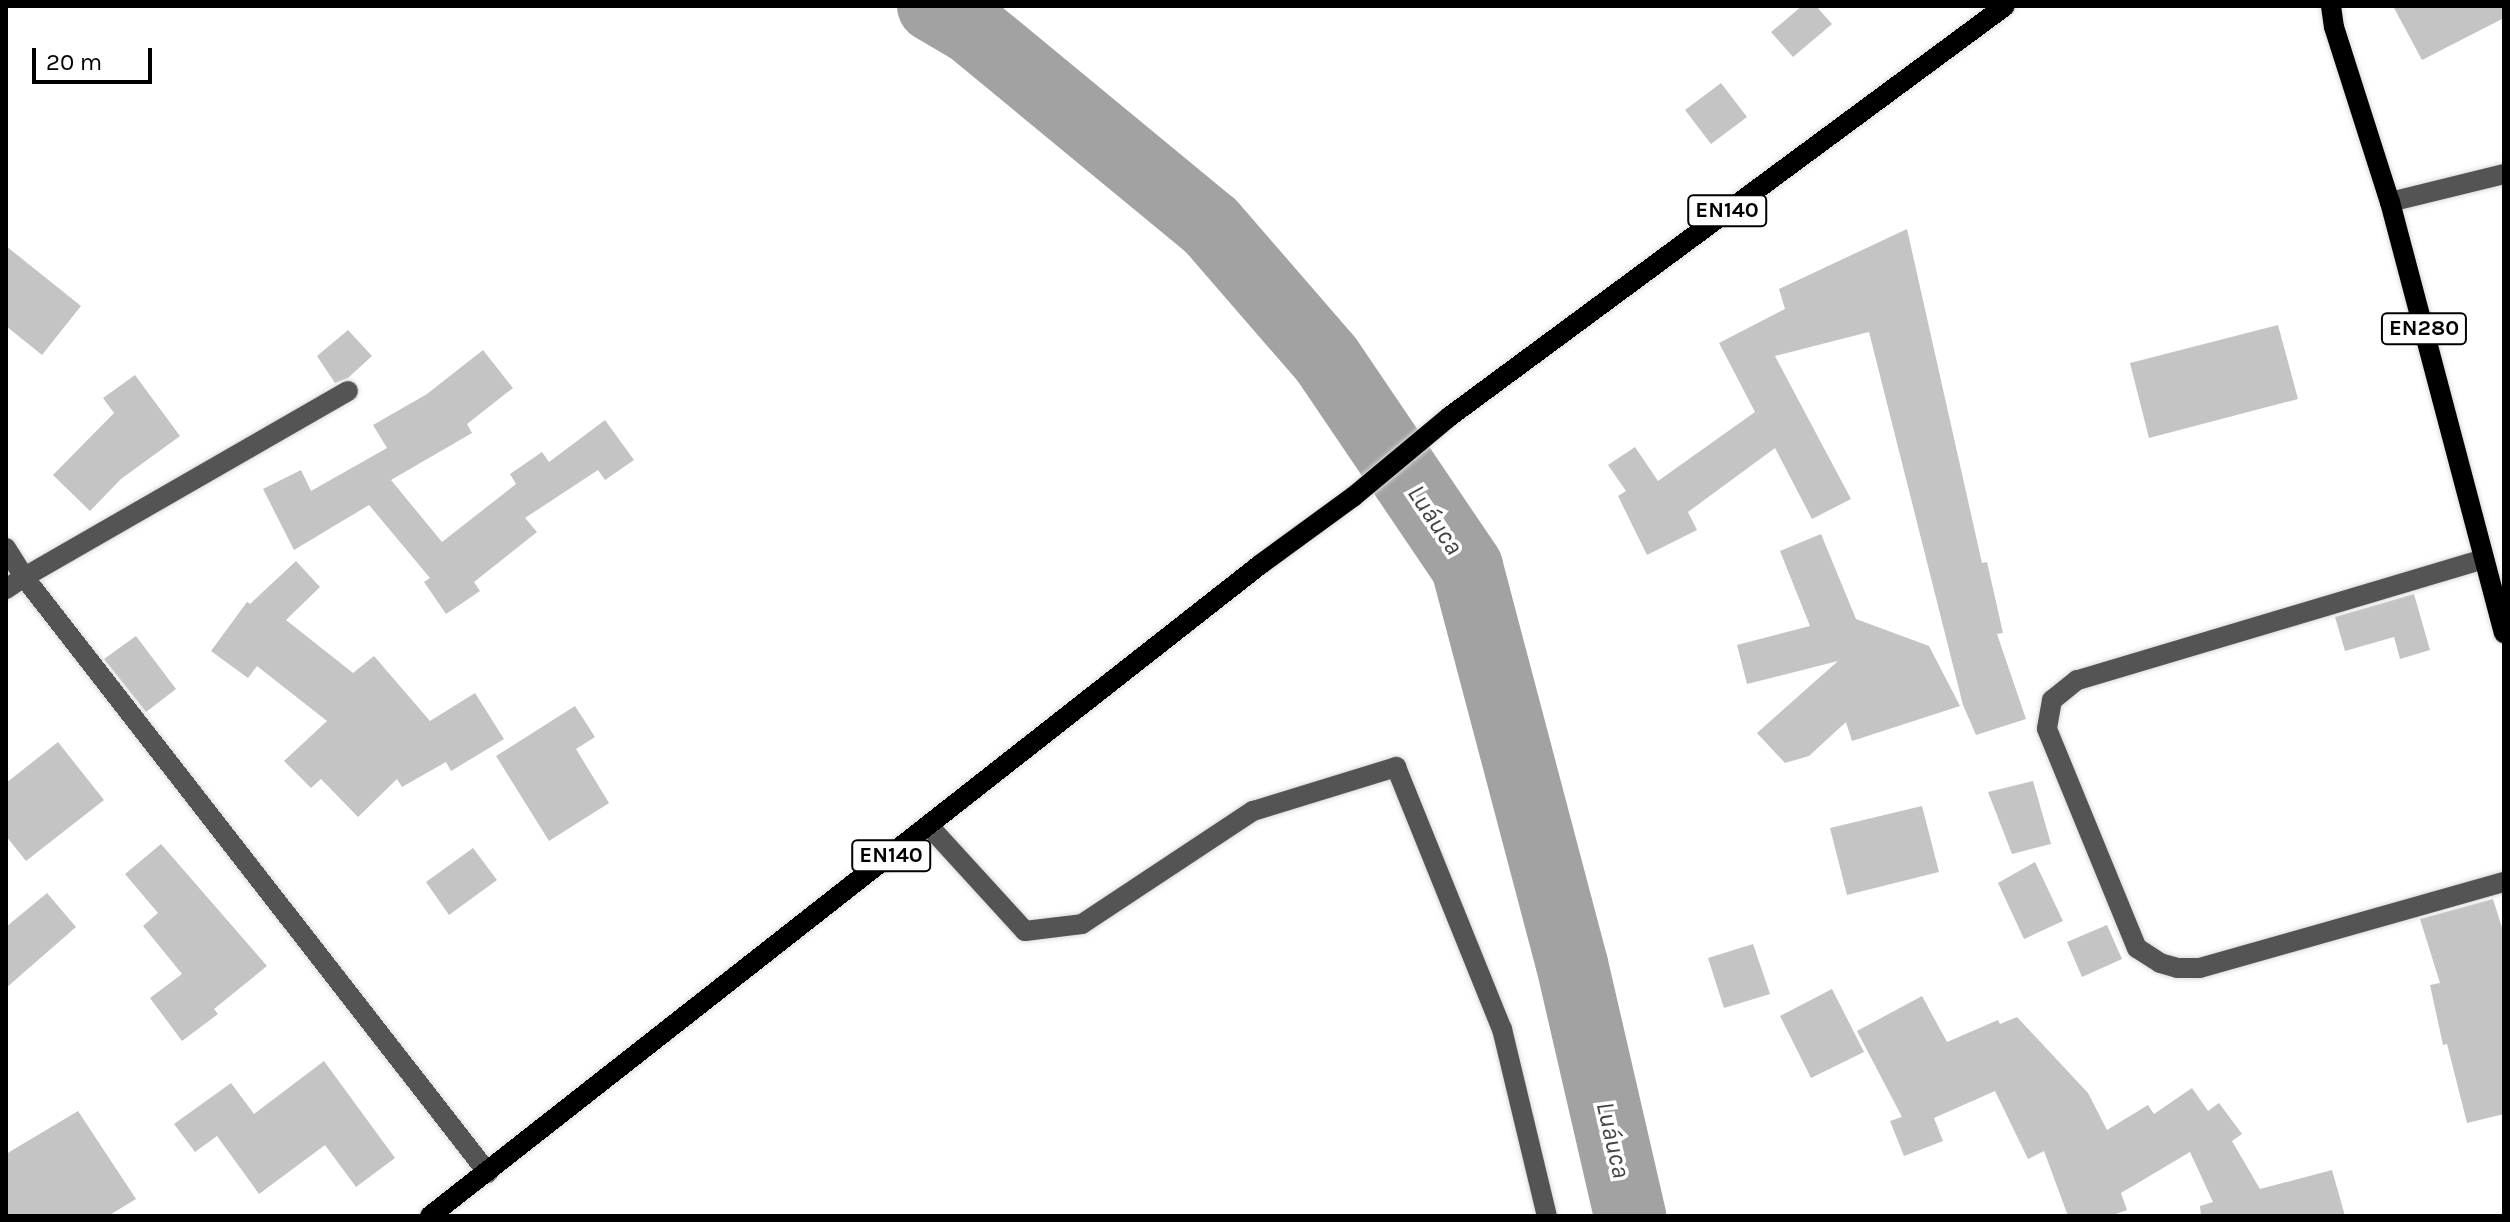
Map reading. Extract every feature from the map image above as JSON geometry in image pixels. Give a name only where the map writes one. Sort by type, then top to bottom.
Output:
[{"type":"main road","name":"EN140","points":[[430,1216],[1261,564],[1353,497],[1449,417],[2005,6]]},
{"type":"main road","name":"EN280","points":[[2318,6],[2334,27]]},
{"type":"main road","name":"EN280","points":[[2331,6],[2334,27],[2390,202],[2504,633]]},
{"type":"street","points":[[2390,202],[2504,174]]},
{"type":"street","points":[[6,589],[348,391]]},
{"type":"street","points":[[6,548],[24,577],[488,1173]]},
{"type":"street","points":[[2484,559],[2077,680],[2052,700],[2047,729],[2137,948],[2160,963],[2177,968],[2200,968],[2504,882]]},
{"type":"street","points":[[929,826],[1025,931],[1082,924],[1253,811],[1396,767],[1502,1029],[1547,1216]]},
{"type":"building","points":[[1802,6],[1816,6],[1832,24],[1793,57],[1771,32]]},
{"type":"building","points":[[2393,6],[2504,6],[2504,18],[2422,60]]},
{"type":"building","points":[[1721,83],[1747,117],[1711,144],[1685,110]]},
{"type":"building","points":[[1907,229],[1982,563],[1987,562],[2003,633],[1997,634],[2026,719],[1976,735],[1963,705],[1869,332],[1775,356],[1851,499],[1812,519],[1775,448],[1688,512],[1697,530],[1647,555],[1618,496],[1626,491],[1608,465],[1635,447],[1658,481],[1755,412],[1719,343],[1785,309],[1779,289]]},
{"type":"building","points":[[6,246],[81,306],[42,355],[6,326]]},
{"type":"building","points":[[2278,325],[2298,399],[2149,438],[2130,363]]},
{"type":"building","points":[[348,330],[372,356],[348,378],[335,383],[317,356]]},
{"type":"building","points":[[483,350],[513,388],[467,424],[472,433],[391,480],[442,542],[516,484],[510,474],[542,452],[549,462],[605,420],[634,460],[605,480],[598,470],[525,518],[537,532],[474,582],[480,591],[446,614],[424,582],[430,578],[369,505],[294,550],[263,489],[301,470],[311,491],[387,448],[373,425],[427,394]]},
{"type":"building","points":[[135,375],[180,436],[121,479],[90,511],[53,475],[114,413],[103,398]]},
{"type":"building","points":[[1821,534],[1856,619],[1929,646],[1960,706],[1852,741],[1846,722],[1809,756],[1785,763],[1757,733],[1838,661],[1747,684],[1737,645],[1810,626],[1780,551]]},
{"type":"building","points":[[296,561],[320,587],[286,620],[353,673],[374,656],[430,721],[475,693],[504,739],[451,771],[446,762],[402,787],[397,779],[358,817],[321,779],[311,788],[284,761],[327,721],[257,666],[248,678],[211,651],[247,602],[250,604]]},
{"type":"building","points":[[2414,594],[2430,650],[2400,659],[2394,637],[2345,651],[2335,617]]},
{"type":"building","points":[[136,636],[176,689],[146,712],[104,659]]},
{"type":"building","points":[[575,706],[595,737],[576,749],[609,803],[549,841],[496,756]]},
{"type":"building","points":[[58,742],[104,800],[26,861],[6,836],[6,783]]},
{"type":"building","points":[[2033,781],[2051,844],[2012,854],[1988,792]]},
{"type":"building","points":[[1922,806],[1939,872],[1847,895],[1830,828]]},
{"type":"building","points":[[161,844],[267,966],[214,1009],[218,1014],[182,1041],[150,998],[182,974],[143,926],[158,913],[125,874]]},
{"type":"building","points":[[473,848],[497,880],[449,915],[426,882]]},
{"type":"building","points":[[2035,862],[2063,921],[2024,939],[1998,883]]},
{"type":"building","points":[[47,893],[76,927],[6,988],[6,927]]},
{"type":"building","points":[[2493,899],[2504,934],[2504,1114],[2467,1123],[2447,1044],[2443,1045],[2430,985],[2440,983],[2420,919]]},
{"type":"building","points":[[2107,925],[2122,959],[2082,977],[2067,942]]},
{"type":"building","points":[[1753,944],[1770,994],[1724,1008],[1708,958]]},
{"type":"building","points":[[1832,989],[1864,1052],[1811,1078],[1780,1016]]},
{"type":"building","points":[[1922,996],[1947,1042],[1998,1020],[2000,1024],[2017,1017],[2088,1093],[2107,1130],[2148,1105],[2154,1114],[2192,1088],[2208,1111],[2219,1103],[2242,1134],[2232,1141],[2260,1189],[2332,1170],[2345,1216],[2201,1216],[2200,1206],[2213,1202],[2190,1152],[2121,1193],[2127,1210],[2110,1216],[2068,1216],[2044,1151],[2028,1159],[1995,1091],[1934,1118],[1943,1141],[1904,1156],[1890,1121],[1902,1117],[1857,1031]]},
{"type":"building","points":[[324,1061],[395,1158],[356,1187],[325,1145],[259,1194],[217,1136],[195,1152],[174,1124],[231,1083],[254,1114]]},
{"type":"building","points":[[78,1111],[136,1199],[108,1216],[6,1216],[6,1154]]},
{"type":"waterway","name":"Luáuca","points":[[933,6],[972,29],[1211,226],[1327,360],[1467,567],[1572,964],[1630,1216]]}]
